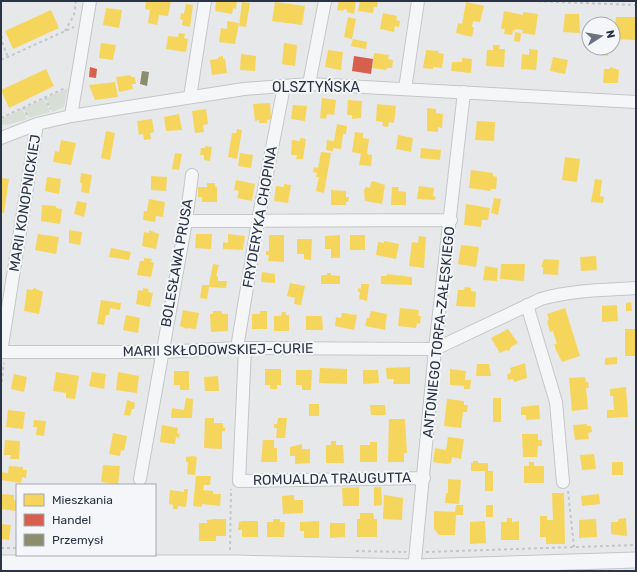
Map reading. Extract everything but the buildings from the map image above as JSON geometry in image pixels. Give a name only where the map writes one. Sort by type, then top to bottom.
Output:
[{"type":"street","points":[[71,116],[90,1]]},
{"type":"street","points":[[190,97],[205,1]]},
{"type":"street","points":[[308,84],[325,1]]},
{"type":"street","points":[[405,89],[418,1]]},
{"type":"street","name":"OLSZTYŃSKA","points":[[1,138],[33,122],[244,89],[308,84],[636,102]]},
{"type":"street","name":"FRYDERYKA CHOPINA","points":[[238,485],[241,348],[258,221],[284,86]]},
{"type":"street","name":"ANTONIEGO TORFA-ZAŁĘSKIEGO","points":[[414,569],[424,478],[435,349],[451,220],[464,92]]},
{"type":"street","name":"MARII KONOPNICKIEJ","points":[[4,352],[33,122]]},
{"type":"street","name":"BOLESŁAWA PRUSA","points":[[140,479],[186,221],[192,175]]},
{"type":"street","points":[[186,221],[451,220]]},
{"type":"street","points":[[435,349],[527,305],[556,294],[636,288]]},
{"type":"street","points":[[527,305],[556,402],[565,484]]},
{"type":"street","name":"MARII SKŁODOWSKIEJ-CURIE","points":[[4,352],[162,352],[241,348],[435,349]]},
{"type":"street","name":"ROMUALDA TRAUGUTTA","points":[[238,485],[424,478]]},
{"type":"street","points":[[1,564],[229,563],[414,569],[636,560]]},
{"type":"path","points":[[65,31],[74,15],[76,1]]},
{"type":"path","points":[[532,1],[636,5]]},
{"type":"path","points":[[1,60],[79,25]]},
{"type":"path","points":[[1,30],[2,42],[8,57]]},
{"type":"path","points":[[1,118],[70,86]]},
{"type":"path","points":[[45,97],[52,114]]},
{"type":"path","points":[[23,107],[33,122]]},
{"type":"path","points":[[1,388],[4,364],[9,360],[4,352]]},
{"type":"path","points":[[565,484],[574,547]]},
{"type":"path","points":[[230,550],[231,488],[238,485]]},
{"type":"path","points":[[423,549],[424,552],[636,545]]},
{"type":"path","points":[[1,548],[16,548]]},
{"type":"path","points":[[355,552],[408,552],[409,548]]},
{"type":"path","points":[[224,550],[237,550]]},
{"type":"shaded area","points":[[68,88],[64,107],[52,112],[46,98]]},
{"type":"shaded area","points":[[44,99],[50,112],[29,118],[24,108]]},
{"type":"shaded area","points":[[22,109],[27,119],[6,125],[1,124],[1,119]]}]
